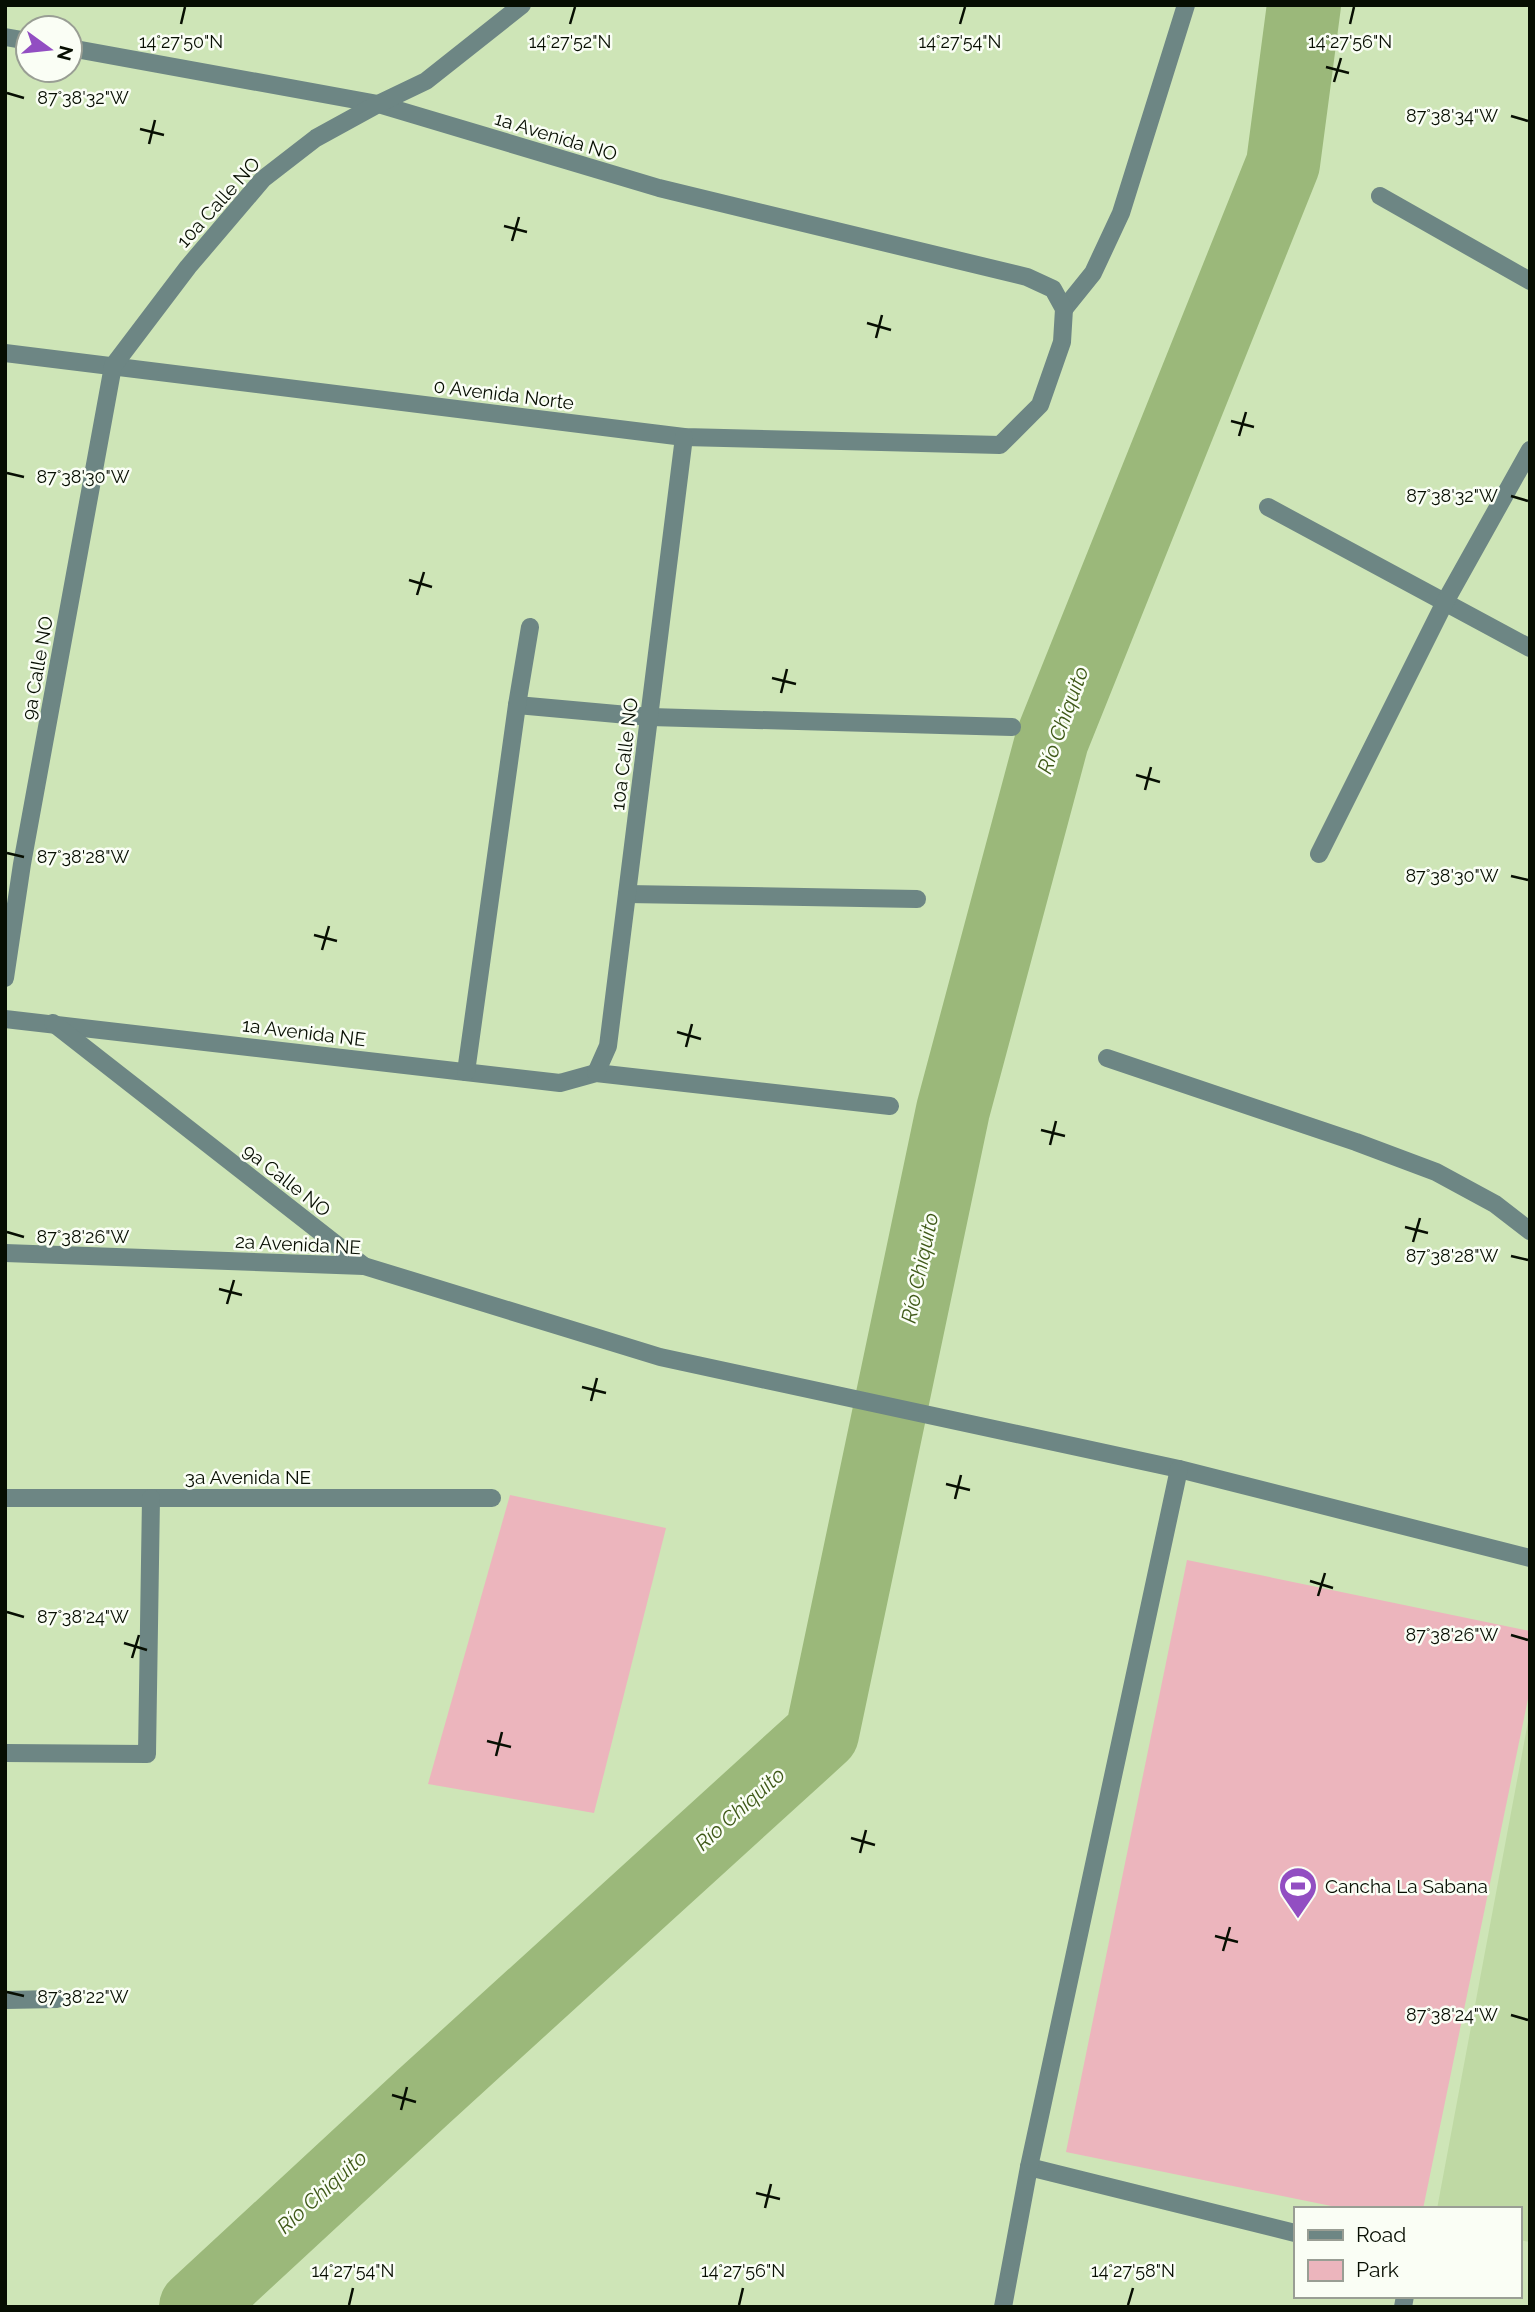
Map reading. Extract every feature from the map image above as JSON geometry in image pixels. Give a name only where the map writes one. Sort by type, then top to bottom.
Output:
[{"type":"street","name":"10a Calle NO","points":[[113,366],[188,267],[263,179],[316,138],[377,104],[426,81],[522,5]]},
{"type":"street","points":[[1064,309],[1093,273],[1121,213],[1186,5]]},
{"type":"street","name":"1a Avenida NO","points":[[84,51],[377,104],[659,188],[1027,277],[1053,289],[1064,309]]},
{"type":"street","points":[[1380,196],[1530,281]]},
{"type":"street","name":"0 Avenida Norte","points":[[5,353],[684,437],[1000,445],[1040,405],[1062,342],[1064,309]]},
{"type":"street","name":"9a Calle NO","points":[[5,978],[22,864],[113,366]]},
{"type":"street","name":"10a Calle NO","points":[[596,1073],[608,1046],[684,437]]},
{"type":"street","points":[[1319,854],[1445,602],[1530,450]]},
{"type":"street","points":[[1268,507],[1530,648]]},
{"type":"street","points":[[466,1072],[530,627]]},
{"type":"street","points":[[517,705],[650,717],[1012,727]]},
{"type":"street","points":[[627,894],[917,899]]},
{"type":"street","name":"1a Avenida NE","points":[[5,1018],[560,1083],[596,1073]]},
{"type":"street","name":"9a Calle NO","points":[[53,1023],[363,1266]]},
{"type":"street","points":[[1107,1058],[1356,1142],[1436,1172],[1495,1204],[1530,1231]]},
{"type":"street","points":[[596,1073],[890,1106]]},
{"type":"street","name":"2a Avenida NE","points":[[5,1253],[363,1266],[660,1357],[1179,1469],[1530,1558]]},
{"type":"street","points":[[1003,2307],[1028,2167],[1179,1469]]},
{"type":"street","name":"3a Avenida NE","points":[[5,1498],[492,1498]]},
{"type":"street","points":[[5,1753],[147,1754],[151,1498]]},
{"type":"street","points":[[5,2000],[57,1999]]},
{"type":"street","points":[[1028,2167],[1294,2233]]},
{"type":"shaded area","points":[[1530,1711],[1530,2242],[1521,2240],[1521,2207],[1437,2207]]},
{"type":"green space","points":[[510,1495],[666,1528],[594,1813],[428,1784]]},
{"type":"green space","name":"Cancha La Sabana","points":[[1187,1560],[1530,1631],[1530,1689],[1423,2207],[1336,2207],[1066,2152]]},
{"type":"waterway","name":"Río Chiquito","points":[[196,2307],[822,1734],[953,1110],[1052,740],[1283,164],[1304,5]]},
{"type":"place","name":"Cancha La Sabana","points":[[1298,1920]]}]
